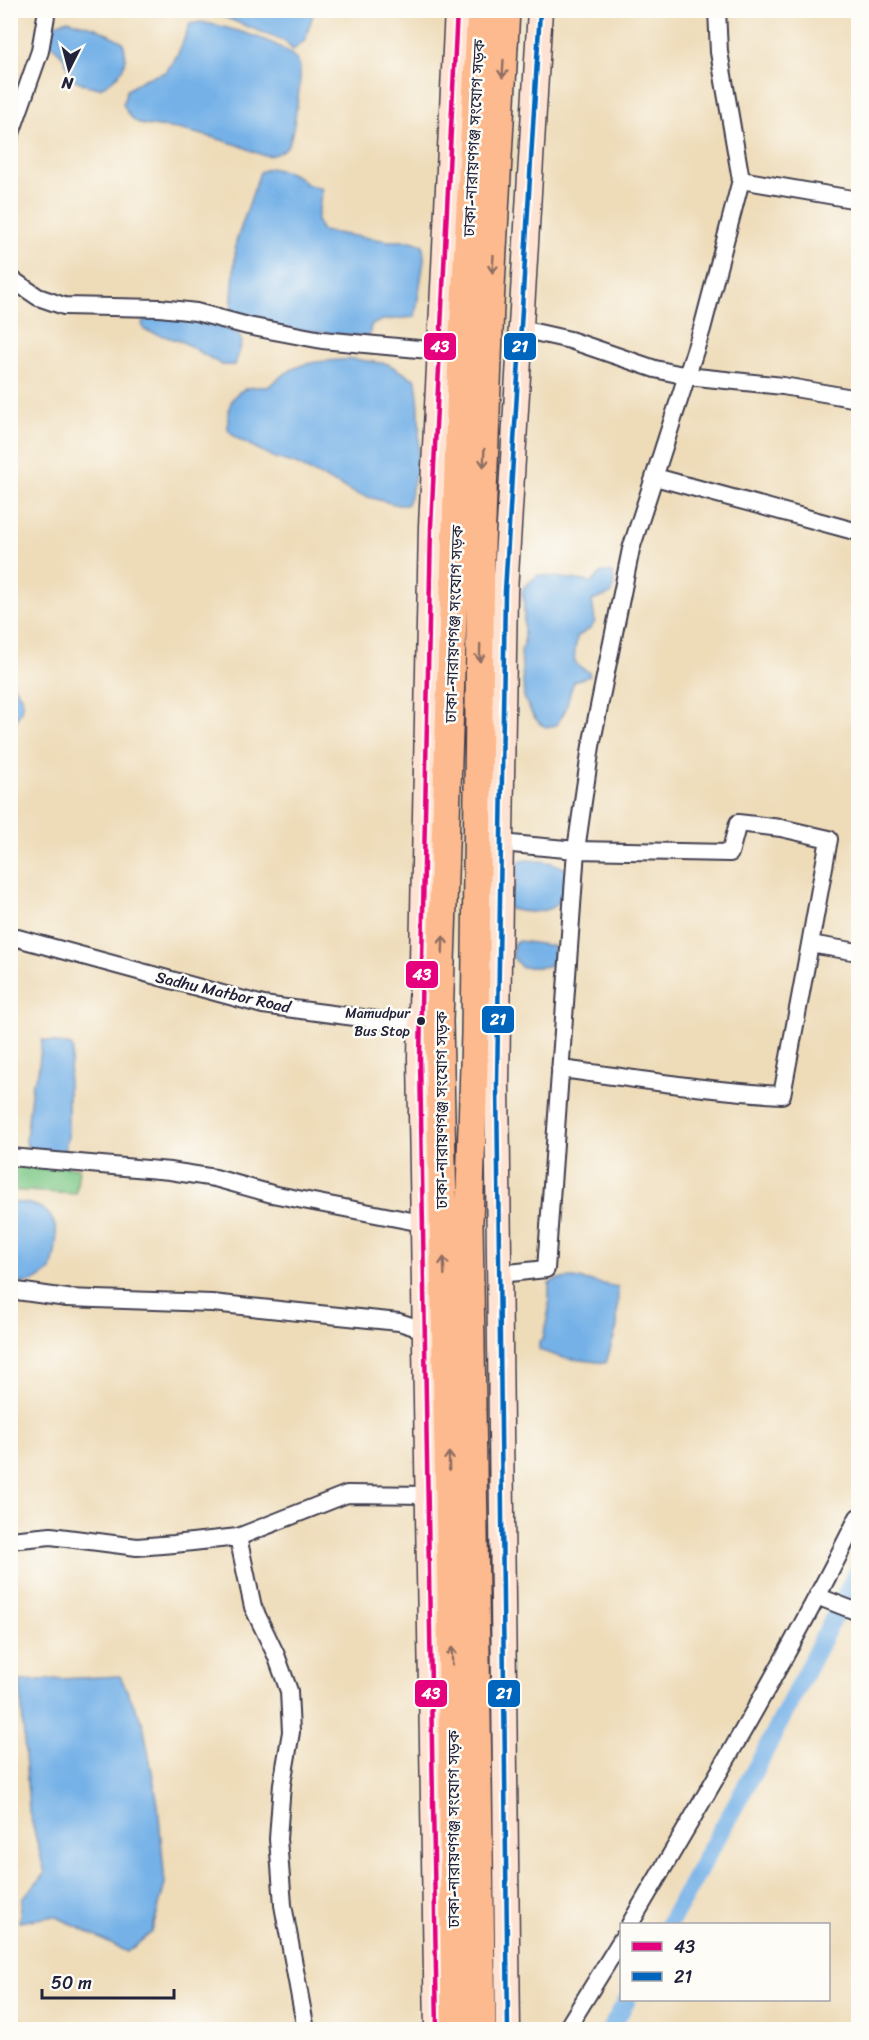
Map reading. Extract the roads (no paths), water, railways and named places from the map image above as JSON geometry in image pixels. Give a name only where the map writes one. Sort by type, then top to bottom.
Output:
[{"type":"main road","name":"ঢাকা-নারায়ণগঞ্জ সংযোগ সড়ক","points":[[455,2030],[444,1925],[451,1591],[430,1027],[481,10]]},
{"type":"main road","name":"ঢাকা-নারায়ণগঞ্জ সংযোগ সড়ক","points":[[482,2030],[469,1222],[487,982],[481,547],[490,305],[506,10]]},
{"type":"street","points":[[10,136],[39,51],[47,10]]},
{"type":"street","points":[[437,2030],[444,1925],[427,1495],[422,1222],[430,1027],[431,526],[457,10]]},
{"type":"street","points":[[508,2030],[497,1084],[487,982],[501,843],[505,592],[540,10]]},
{"type":"street","points":[[500,1274],[546,1269],[576,850],[591,746],[631,549],[702,329],[741,180],[719,52],[717,10]]},
{"type":"street","points":[[741,180],[858,200]]},
{"type":"street","points":[[10,278],[39,297],[64,306],[160,308],[196,312],[248,326],[322,340],[440,351]]},
{"type":"street","points":[[521,329],[570,340],[655,369],[687,376],[783,386],[858,399]]},
{"type":"street","points":[[655,477],[858,532]]},
{"type":"street","points":[[501,843],[576,850],[730,854],[738,823],[781,828],[830,839],[782,1095],[725,1092],[560,1069]]},
{"type":"street","name":"Sadhu Matbor Road","points":[[10,936],[263,1005],[430,1027]]},
{"type":"street","points":[[810,944],[858,952]]},
{"type":"street","points":[[10,1157],[170,1171],[215,1178],[272,1194],[422,1222]]},
{"type":"street","points":[[10,1290],[67,1298],[212,1303],[399,1322],[424,1330]]},
{"type":"street","points":[[10,1540],[51,1536],[137,1547],[238,1537],[347,1494],[427,1495]]},
{"type":"street","points":[[631,1923],[722,1769],[819,1597],[858,1516]]},
{"type":"street","points":[[238,1537],[253,1606],[290,1691],[291,1732],[282,1784],[279,1839],[283,1905],[306,2030]]},
{"type":"street","points":[[819,1597],[858,1612]]},
{"type":"street","points":[[566,2030],[620,1941]]},
{"type":"water","points":[[209,11],[314,11],[305,40],[293,50],[284,41]]},
{"type":"water","points":[[68,20],[96,28],[123,42],[125,57],[122,70],[100,88],[71,78],[64,58],[46,38],[54,25]]},
{"type":"water","points":[[201,22],[263,39],[286,51],[298,62],[300,75],[295,120],[288,145],[282,151],[273,155],[263,155],[240,145],[206,136],[141,124],[128,113],[123,104],[127,90],[144,79],[166,72],[178,54],[190,24]]},
{"type":"water","points":[[270,168],[288,172],[306,184],[322,189],[317,221],[322,231],[389,241],[411,241],[423,245],[424,260],[415,317],[383,320],[371,325],[369,337],[284,329],[231,314],[236,242],[260,172]]},
{"type":"water","points":[[155,314],[203,320],[238,333],[242,342],[235,365],[222,365],[183,342],[144,330],[142,323],[147,317]]},
{"type":"water","points":[[353,359],[388,364],[416,380],[419,411],[418,459],[407,505],[398,505],[357,494],[296,464],[275,458],[238,439],[228,430],[231,402],[240,391],[248,388],[268,387],[289,371],[307,364]]},
{"type":"water","points":[[601,572],[613,573],[614,587],[611,594],[592,601],[595,621],[591,628],[577,637],[574,654],[575,662],[589,672],[590,676],[574,681],[566,709],[560,719],[556,725],[546,727],[540,724],[532,714],[524,697],[521,651],[524,644],[522,592],[524,587],[538,575],[593,582]]},
{"type":"water","points":[[11,682],[23,699],[21,711],[11,728]]},
{"type":"water","points":[[526,860],[554,864],[568,872],[566,889],[561,899],[549,909],[525,912],[510,909],[505,897],[516,884],[515,869],[519,862]]},
{"type":"water","points":[[519,941],[553,946],[555,960],[546,966],[521,967],[513,957],[513,944]]},
{"type":"water","points":[[42,1040],[71,1046],[73,1049],[68,1082],[68,1137],[64,1151],[55,1154],[34,1151],[27,1146],[26,1140],[32,1084],[38,1073]]},
{"type":"water","points":[[10,1202],[28,1204],[44,1210],[50,1216],[56,1230],[55,1255],[51,1270],[32,1282],[11,1282]]},
{"type":"water","points":[[574,1278],[618,1287],[617,1327],[606,1363],[563,1358],[539,1350],[539,1342],[543,1339],[549,1309],[549,1284],[557,1279]]},
{"type":"water","points":[[120,1676],[143,1724],[158,1805],[165,1884],[152,1932],[127,1952],[55,1916],[19,1922],[22,1899],[45,1873],[29,1811],[20,1681]]},
{"type":"waterway","points":[[670,1923],[762,1757],[858,1570]]},
{"type":"waterway","points":[[610,2030],[626,2001]]},
{"type":"place","name":"Mamudpur Bus Stop","points":[[421,1021]]}]
